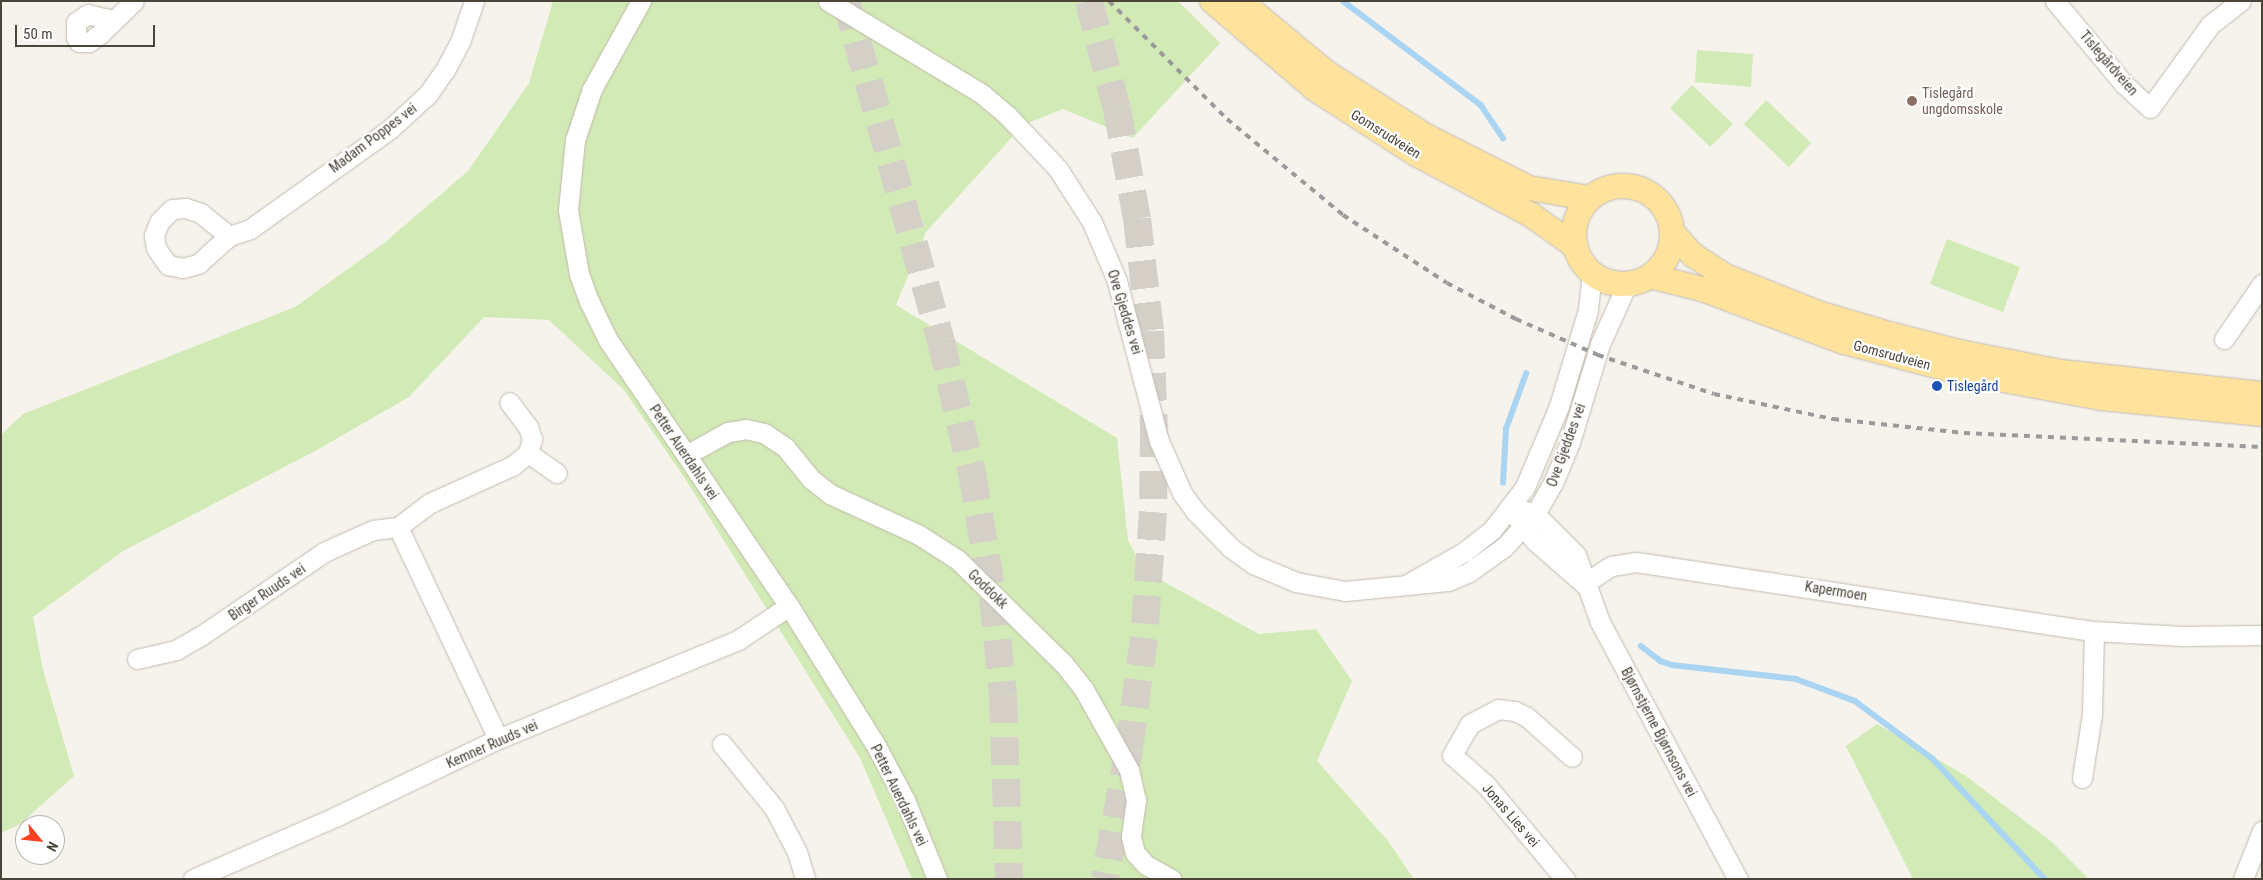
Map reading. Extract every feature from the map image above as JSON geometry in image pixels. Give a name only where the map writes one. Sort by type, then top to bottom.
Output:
[{"type":"main road","name":"Gomsrudveien","points":[[1212,1],[1274,57],[1322,94],[1416,154],[1531,215],[1575,246]]},
{"type":"main road","name":"Gomsrudveien","points":[[1240,1],[1327,73],[1426,136],[1529,188],[1589,198]]},
{"type":"main road","points":[[1616,186],[1640,188],[1654,197],[1666,210],[1672,232],[1664,261],[1650,276],[1627,284],[1615,283],[1592,273],[1575,246],[1576,219],[1589,198],[1616,186]]},
{"type":"main road","name":"Gomsrudveien","points":[[1672,232],[1698,258],[1725,276],[1818,313],[1882,332],[1959,352],[2061,372],[2262,394]]},
{"type":"main road","name":"Gomsrudveien","points":[[1650,276],[1702,288],[1844,342],[1955,371],[2102,398],[2262,414]]},
{"type":"street","points":[[113,20],[134,1]]},
{"type":"street","name":"Madam Poppes vei","points":[[229,236],[250,229],[410,112],[445,70],[460,42],[474,1]]},
{"type":"street","name":"Petter Auerdahls vei","points":[[641,1],[602,69],[582,116],[571,163],[570,231],[579,274],[597,318],[686,455],[788,606],[892,774],[918,829],[937,879]]},
{"type":"street","name":"Ove Gjeddes vei","points":[[828,1],[914,50],[982,94],[1007,115],[1058,169],[1092,222],[1117,281],[1168,466],[1182,493],[1212,530],[1254,564],[1296,582],[1345,591],[1448,581],[1469,572],[1497,553],[1535,514],[1561,466],[1600,344],[1627,284]]},
{"type":"street","name":"Tislegårdveien","points":[[2055,1],[2124,84],[2150,108],[2210,25],[2240,1]]},
{"type":"street","name":"Ove Gjeddes vei","points":[[1403,586],[1464,552],[1492,530],[1513,506],[1534,472],[1553,424],[1588,310],[1592,273]]},
{"type":"street","points":[[2224,339],[2262,284]]},
{"type":"street","points":[[498,739],[398,527],[430,503],[512,466],[528,453],[532,439],[528,427],[509,402]]},
{"type":"street","name":"Goddokk","points":[[686,455],[728,432],[746,429],[764,433],[785,447],[811,479],[830,494],[919,535],[958,560],[1064,664],[1083,688],[1129,770],[1136,800],[1130,837],[1135,853],[1146,864],[1172,879]]},
{"type":"street","points":[[528,453],[557,473]]},
{"type":"street","points":[[1513,506],[1522,529],[1564,570],[1584,584]]},
{"type":"street","name":"Bjørnstjerne Bjørnsons vei","points":[[1513,506],[1535,514],[1576,555],[1584,584],[1600,622],[1738,879]]},
{"type":"street","name":"Birger Ruuds vei","points":[[137,660],[176,650],[202,635],[324,552],[373,530],[398,527]]},
{"type":"street","name":"Kapermoen","points":[[1584,584],[1601,571],[1621,563],[1658,564],[2094,631],[2182,636],[2262,635]]},
{"type":"street","name":"Kemner Ruuds vei","points":[[192,879],[337,816],[498,739],[738,640],[788,606]]},
{"type":"street","points":[[2082,778],[2092,714],[2094,631]]},
{"type":"street","name":"Jonas Lies vei","points":[[1565,879],[1486,785],[1452,755],[1470,724],[1498,709],[1515,711],[1527,717],[1572,757]]},
{"type":"street","points":[[722,744],[774,808],[797,852],[805,879]]},
{"type":"street","points":[[2243,879],[2262,831]]},
{"type":"green space","points":[[553,1],[1178,1],[1220,43],[1133,138],[1063,109],[1023,125],[926,232],[896,305],[1117,438],[1128,540],[1144,571],[1259,634],[1316,629],[1352,681],[1317,761],[1388,841],[1414,879],[912,879],[860,758],[684,477],[623,389],[549,320],[484,317],[409,397],[315,451],[123,551],[33,617],[43,670],[74,776],[30,815],[15,815],[15,826],[1,833],[1,435],[23,414],[295,307],[384,243],[468,171],[529,83]]},
{"type":"green space","points":[[1697,50],[1753,54],[1751,87],[1695,82]]},
{"type":"green space","points":[[1692,85],[1733,124],[1710,147],[1670,108]]},
{"type":"green space","points":[[1766,100],[1811,143],[1789,167],[1744,124]]},
{"type":"green space","points":[[1947,239],[2020,267],[2003,312],[1930,284]]},
{"type":"green space","points":[[1877,724],[1966,776],[2052,842],[2089,879],[1913,879],[1846,746]]},
{"type":"waterway","points":[[1343,1],[1481,105],[1503,138]]},
{"type":"waterway","points":[[1503,483],[1506,429],[1526,374]]},
{"type":"waterway","points":[[1641,646],[1661,661],[1672,665],[1796,679],[1855,701],[1933,759],[2045,879]]},
{"type":"tunnel","points":[[846,1],[941,341],[972,473],[993,598],[1003,695],[1009,879]]},
{"type":"tunnel","points":[[1089,1],[1117,109],[1137,219],[1150,331],[1154,429],[1153,512],[1144,638],[1129,749],[1105,879]]},
{"type":"railway","points":[[1109,1],[1227,119],[1343,215],[1447,283],[1516,319],[1598,355],[1714,394],[1833,419],[1964,433],[2262,447]]},
{"type":"place","name":"Tislegård ungdomsskole","points":[[1912,101]]},
{"type":"place","name":"Tislegård","points":[[1937,386]]}]
